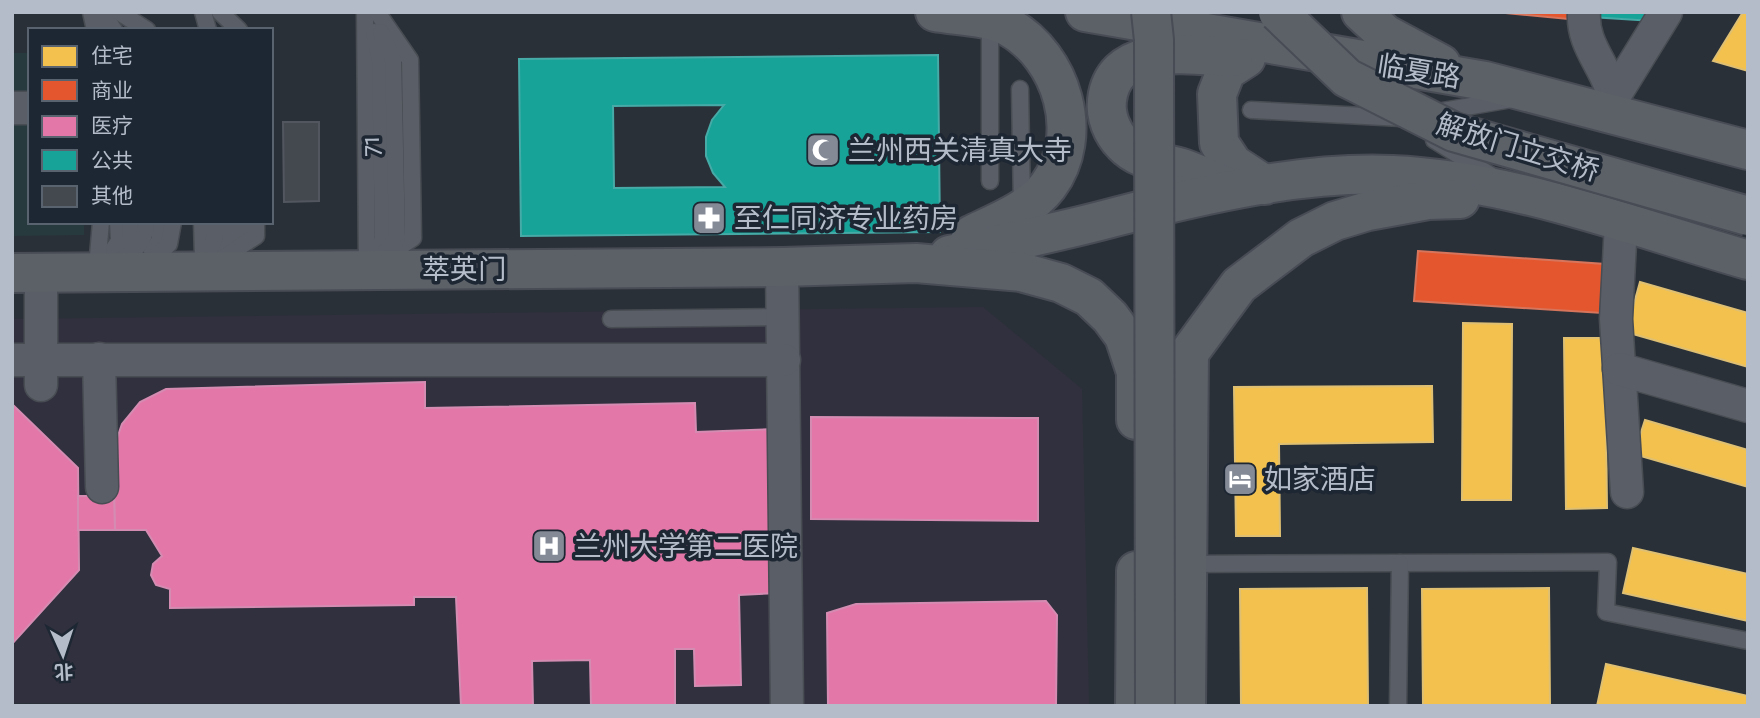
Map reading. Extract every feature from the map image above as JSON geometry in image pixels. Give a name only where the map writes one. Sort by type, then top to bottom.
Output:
[{"type":"main road","points":[[916,262],[1022,210],[1047,188],[1058,169],[1065,134],[1063,96],[1056,75],[1027,39],[1007,26],[990,21],[935,12]]},
{"type":"main road","name":"临夏路","points":[[1086,12],[1301,52],[1485,81],[1536,95],[1615,103],[1748,150]]},
{"type":"main road","points":[[1151,12],[1154,40],[1155,706]]},
{"type":"main road","points":[[1169,12],[1170,706]]},
{"type":"main road","name":"解放门立交桥","points":[[1278,12],[1301,38],[1347,78],[1454,132],[1748,216]]},
{"type":"main road","name":"解放门立交桥","points":[[1307,12],[1359,60],[1462,112],[1748,194]]},
{"type":"main road","points":[[1361,12],[1385,34],[1409,48],[1485,81]]},
{"type":"main road","points":[[1248,187],[1136,154],[1115,133],[1106,105],[1114,76],[1125,65],[1149,56],[1246,58],[1301,52]]},
{"type":"main road","points":[[1246,58],[1226,71],[1217,94],[1219,143],[1248,187]]},
{"type":"main road","points":[[916,262],[1113,218],[1195,195],[1248,187],[1392,175],[1539,200],[1748,260]]},
{"type":"main road","points":[[1186,706],[1189,353],[1239,285],[1301,238],[1335,221],[1368,211],[1429,200],[1482,197],[1539,200]]},
{"type":"main road","name":"萃英门","points":[[27,273],[782,267],[916,262]]},
{"type":"main road","points":[[916,262],[1021,272],[1061,283],[1089,297],[1110,317],[1124,336],[1136,372],[1135,706]]},
{"type":"street","points":[[1584,12],[1582,31],[1615,103]]},
{"type":"street","points":[[1615,103],[1666,12]]},
{"type":"street","points":[[1621,223],[1616,319],[1627,492]]},
{"type":"street","points":[[782,267],[787,706]]},
{"type":"street","points":[[27,273],[31,368],[99,359],[784,360]]},
{"type":"street","points":[[99,359],[102,487]]},
{"type":"street","points":[[1619,369],[1748,406]]},
{"type":"lane","points":[[96,12],[104,28]]},
{"type":"lane","points":[[96,12],[112,28]]},
{"type":"lane","points":[[109,12],[126,28]]},
{"type":"lane","points":[[118,12],[138,28]]},
{"type":"lane","points":[[118,12],[144,28]]},
{"type":"lane","points":[[215,12],[227,28]]},
{"type":"lane","points":[[215,12],[236,28]]},
{"type":"lane","points":[[367,270],[413,238],[410,60],[371,12]]},
{"type":"lane","points":[[367,270],[383,240],[380,60],[371,12]]},
{"type":"lane","points":[[990,21],[990,181]]},
{"type":"lane","points":[[1020,89],[1022,210]]},
{"type":"lane","points":[[1251,110],[1399,118],[1536,95]]},
{"type":"lane","points":[[1399,118],[1539,200]]},
{"type":"lane","points":[[96,273],[102,241],[101,224]]},
{"type":"lane","points":[[96,273],[119,241],[118,224]]},
{"type":"lane","points":[[96,273],[131,240],[130,224]]},
{"type":"lane","points":[[96,273],[132,255],[146,233],[146,224]]},
{"type":"lane","points":[[96,273],[146,259],[160,240],[160,224]]},
{"type":"lane","points":[[96,273],[149,265],[169,244],[173,224]]},
{"type":"lane","points":[[202,224],[203,271]]},
{"type":"lane","points":[[203,271],[215,236],[215,224]]},
{"type":"lane","points":[[203,271],[230,237],[230,224]]},
{"type":"lane","points":[[203,271],[244,236],[244,224]]},
{"type":"lane","points":[[203,271],[256,236],[256,224]]},
{"type":"lane","points":[[611,319],[783,317]]},
{"type":"lane","points":[[1186,564],[1608,562],[1606,612],[1748,641]]},
{"type":"lane","points":[[1398,706],[1400,563]]},
{"type":"shaded area","name":"兰州大学第二医院","points":[[983,307],[1082,389],[1089,706],[12,703],[12,319]]},
{"type":"green space","points":[[12,53],[28,53],[28,224],[84,224],[84,235],[12,236]]},
{"type":"building: 住宅","points":[[1743,12],[1748,12],[1748,71],[1713,61]]},
{"type":"building: 住宅","points":[[1640,282],[1748,313],[1748,367],[1626,332]]},
{"type":"building: 住宅","points":[[1463,323],[1512,324],[1511,500],[1462,500]]},
{"type":"building: 住宅","points":[[1564,338],[1605,338],[1607,508],[1566,509]]},
{"type":"building: 住宅","points":[[1432,386],[1433,442],[1279,444],[1280,536],[1236,536],[1234,387]]},
{"type":"building: 住宅","points":[[1645,420],[1748,450],[1748,487],[1634,454]]},
{"type":"building: 住宅","points":[[1633,548],[1748,574],[1748,621],[1623,593]]},
{"type":"building: 住宅","points":[[1367,588],[1368,706],[1241,706],[1240,589]]},
{"type":"building: 住宅","points":[[1549,588],[1550,706],[1423,706],[1422,589]]},
{"type":"building: 住宅","points":[[1606,664],[1748,696],[1748,706],[1597,706]]},
{"type":"building: 商业","points":[[1495,12],[1569,12],[1568,19]]},
{"type":"building: 商业","points":[[1418,251],[1605,264],[1602,313],[1414,301]]},
{"type":"building: 医疗","points":[[425,382],[425,408],[695,403],[696,432],[774,429],[779,593],[739,595],[741,685],[695,686],[694,649],[675,649],[675,706],[591,706],[590,660],[532,661],[533,706],[461,706],[456,597],[414,597],[414,605],[170,608],[170,589],[156,585],[151,575],[153,564],[162,556],[146,530],[115,530],[113,450],[122,424],[140,402],[166,389]]},
{"type":"building: 医疗","points":[[12,404],[78,468],[79,570],[12,644]]},
{"type":"building: 医疗","points":[[811,417],[1038,418],[1038,521],[811,519]]},
{"type":"building: 医疗","points":[[78,496],[114,496],[115,530],[78,530]]},
{"type":"building: 医疗","points":[[1046,601],[1057,615],[1056,706],[828,706],[827,613],[856,604]]},
{"type":"building: 公共","points":[[1592,12],[1657,12],[1653,21],[1591,17]]},
{"type":"building: 公共","name":"兰州西关清真大寺","points":[[938,55],[940,232],[521,236],[519,59]],"holes":[[[724,105],[712,120],[706,137],[706,156],[713,173],[725,187],[614,188],[613,106]]]},
{"type":"building: 其他","points":[[283,122],[319,122],[319,201],[284,202]]},
{"type":"place","name":"兰州西关清真大寺","points":[[823,150]]},
{"type":"place","name":"至仁同济专业药房","points":[[709,218]]},
{"type":"place","name":"如家酒店","points":[[1240,479]]},
{"type":"place","name":"兰州大学第二医院","points":[[549,546]]}]
